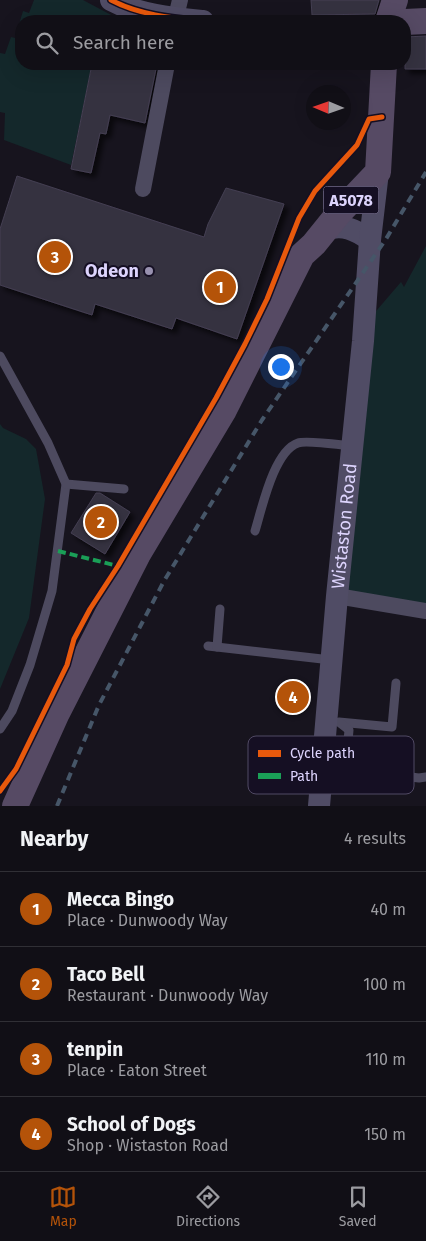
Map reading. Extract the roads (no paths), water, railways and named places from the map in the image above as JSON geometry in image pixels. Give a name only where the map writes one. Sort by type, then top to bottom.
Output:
[{"type":"main road","points":[[390,15],[394,0]]},
{"type":"main road","points":[[411,22],[426,21]]},
{"type":"main road","name":"A5078","points":[[15,806],[57,714],[138,554],[224,410],[302,256],[378,172],[384,70]]},
{"type":"main road","name":"A5078","points":[[302,256],[303,241],[313,221],[329,198],[360,167],[381,141]]},
{"type":"street","points":[[115,2],[137,11],[176,13]]},
{"type":"street","points":[[143,189],[166,70]]},
{"type":"street","name":"Wistaston Road","points":[[331,736],[332,660],[337,596],[365,324],[370,243],[378,172]]},
{"type":"street","name":"A5078","points":[[325,230],[334,226],[347,228],[359,233],[370,243]]},
{"type":"street","points":[[337,596],[426,611]]},
{"type":"lane","points":[[0,356],[48,443],[66,484],[52,591],[30,665],[12,710],[0,729]]},
{"type":"lane","points":[[255,531],[276,469],[290,448],[299,442],[352,446]]},
{"type":"lane","points":[[66,484],[124,489]]},
{"type":"lane","points":[[220,609],[213,646],[332,660]]},
{"type":"lane","points":[[333,722],[392,726],[396,683]]},
{"type":"railway","points":[[57,806],[99,705],[164,581],[262,420],[386,239],[426,172]]},
{"type":"place","name":"tenpin","points":[[55,257]]},
{"type":"place","name":"Odeon","points":[[149,271]]},
{"type":"place","name":"Mecca Bingo","points":[[220,287]]},
{"type":"place","name":"Taco Bell","points":[[101,522]]},
{"type":"place","name":"School of Dogs","points":[[293,697]]}]
